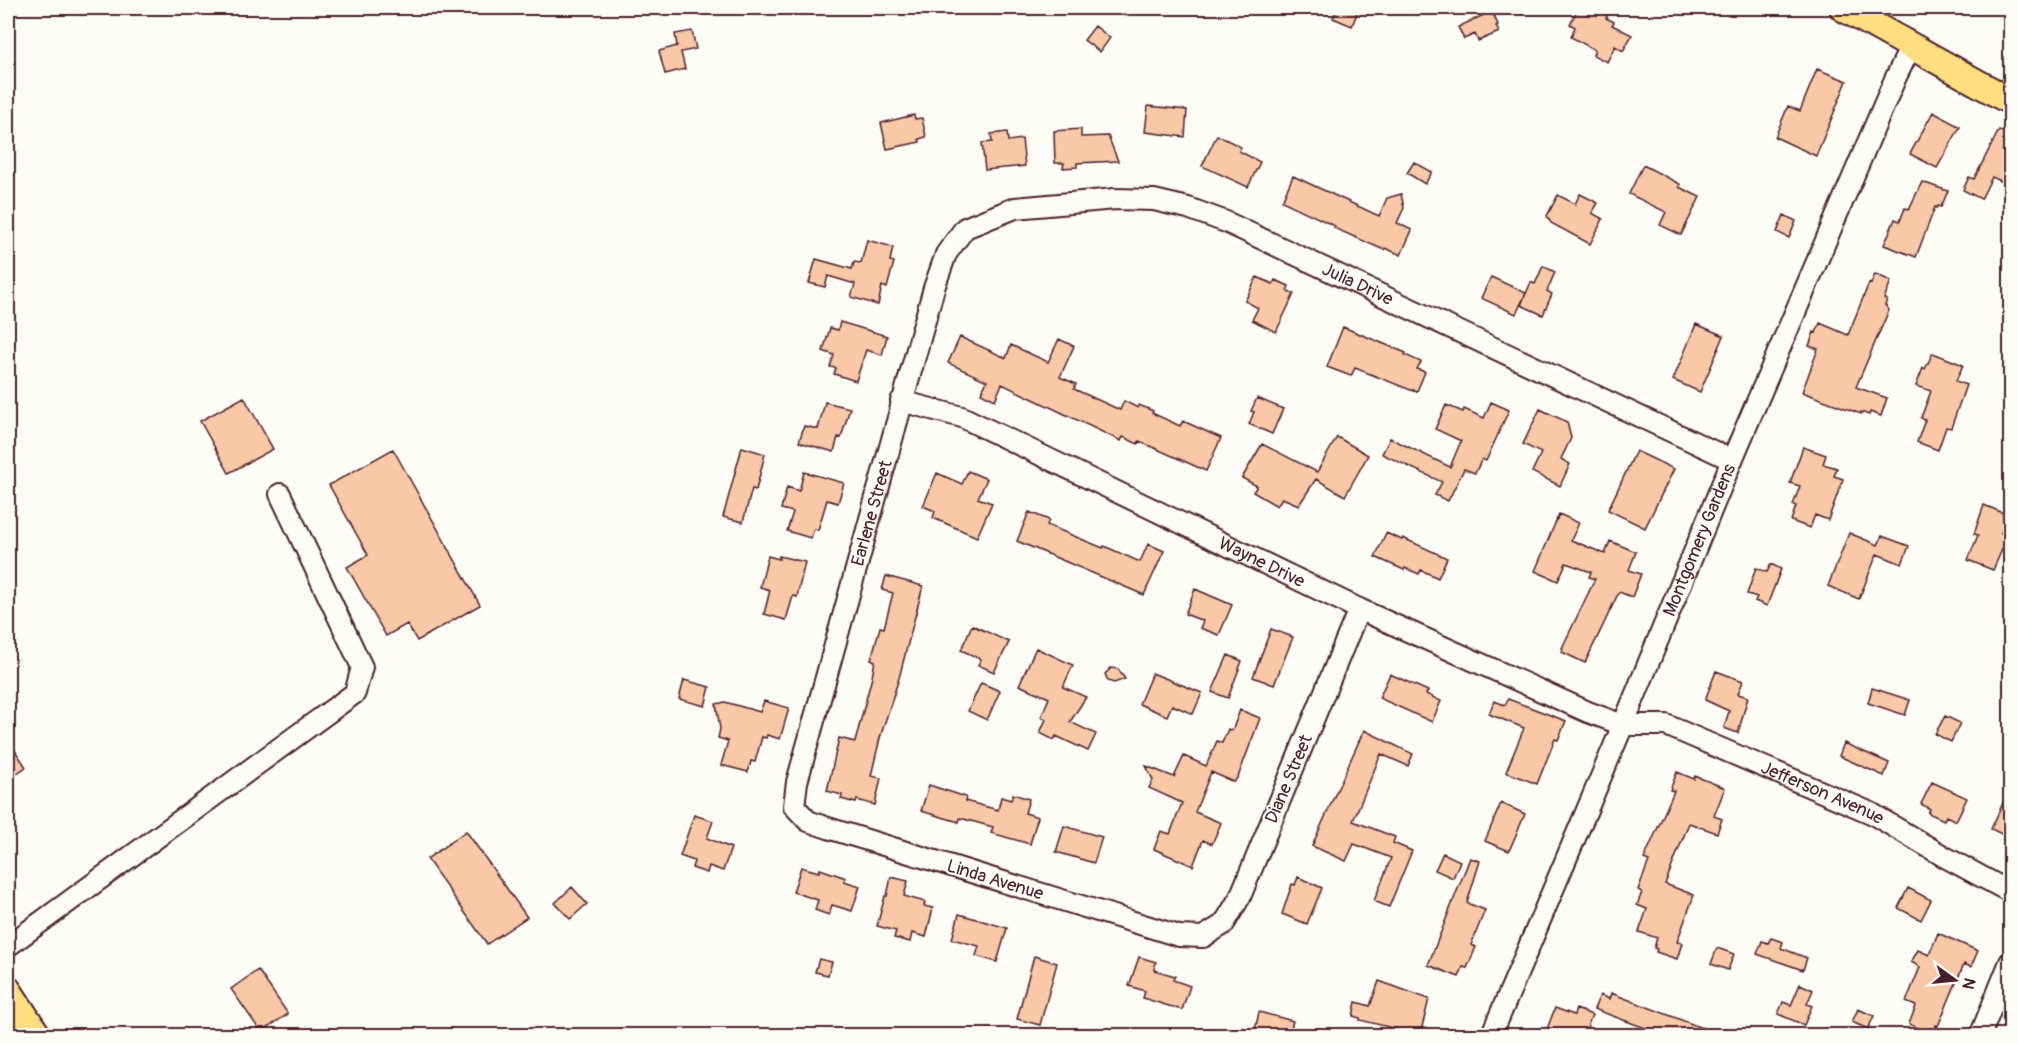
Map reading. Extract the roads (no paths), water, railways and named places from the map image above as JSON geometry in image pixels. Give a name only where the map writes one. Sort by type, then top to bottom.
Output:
[{"type":"main road","points":[[1843,8],[2010,101]]},
{"type":"main road","points":[[8,990],[38,1035]]},
{"type":"street","name":"Montgomery Gardens","points":[[1491,1035],[1623,725],[1732,460],[1911,46]]},
{"type":"street","name":"Julia Drive","points":[[965,228],[1015,208],[1115,199],[1154,200],[1188,208],[1226,222],[1732,460]]},
{"type":"street","name":"Earlene Street","points":[[794,806],[797,782],[901,401],[937,279],[946,254],[965,228]]},
{"type":"street","name":"Wayne Drive","points":[[901,401],[962,417],[1359,609],[1588,712],[1623,725]]},
{"type":"street","points":[[8,946],[355,693],[362,666],[280,494]]},
{"type":"street","name":"Diane Street","points":[[1203,937],[1224,924],[1240,897],[1359,609]]},
{"type":"street","name":"Jefferson Avenue","points":[[1623,725],[1666,725],[1871,813],[2010,892]]},
{"type":"street","name":"Linda Avenue","points":[[794,806],[808,821],[828,828],[1179,936],[1203,937]]},
{"type":"street","points":[[1980,1035],[2010,962]]}]
